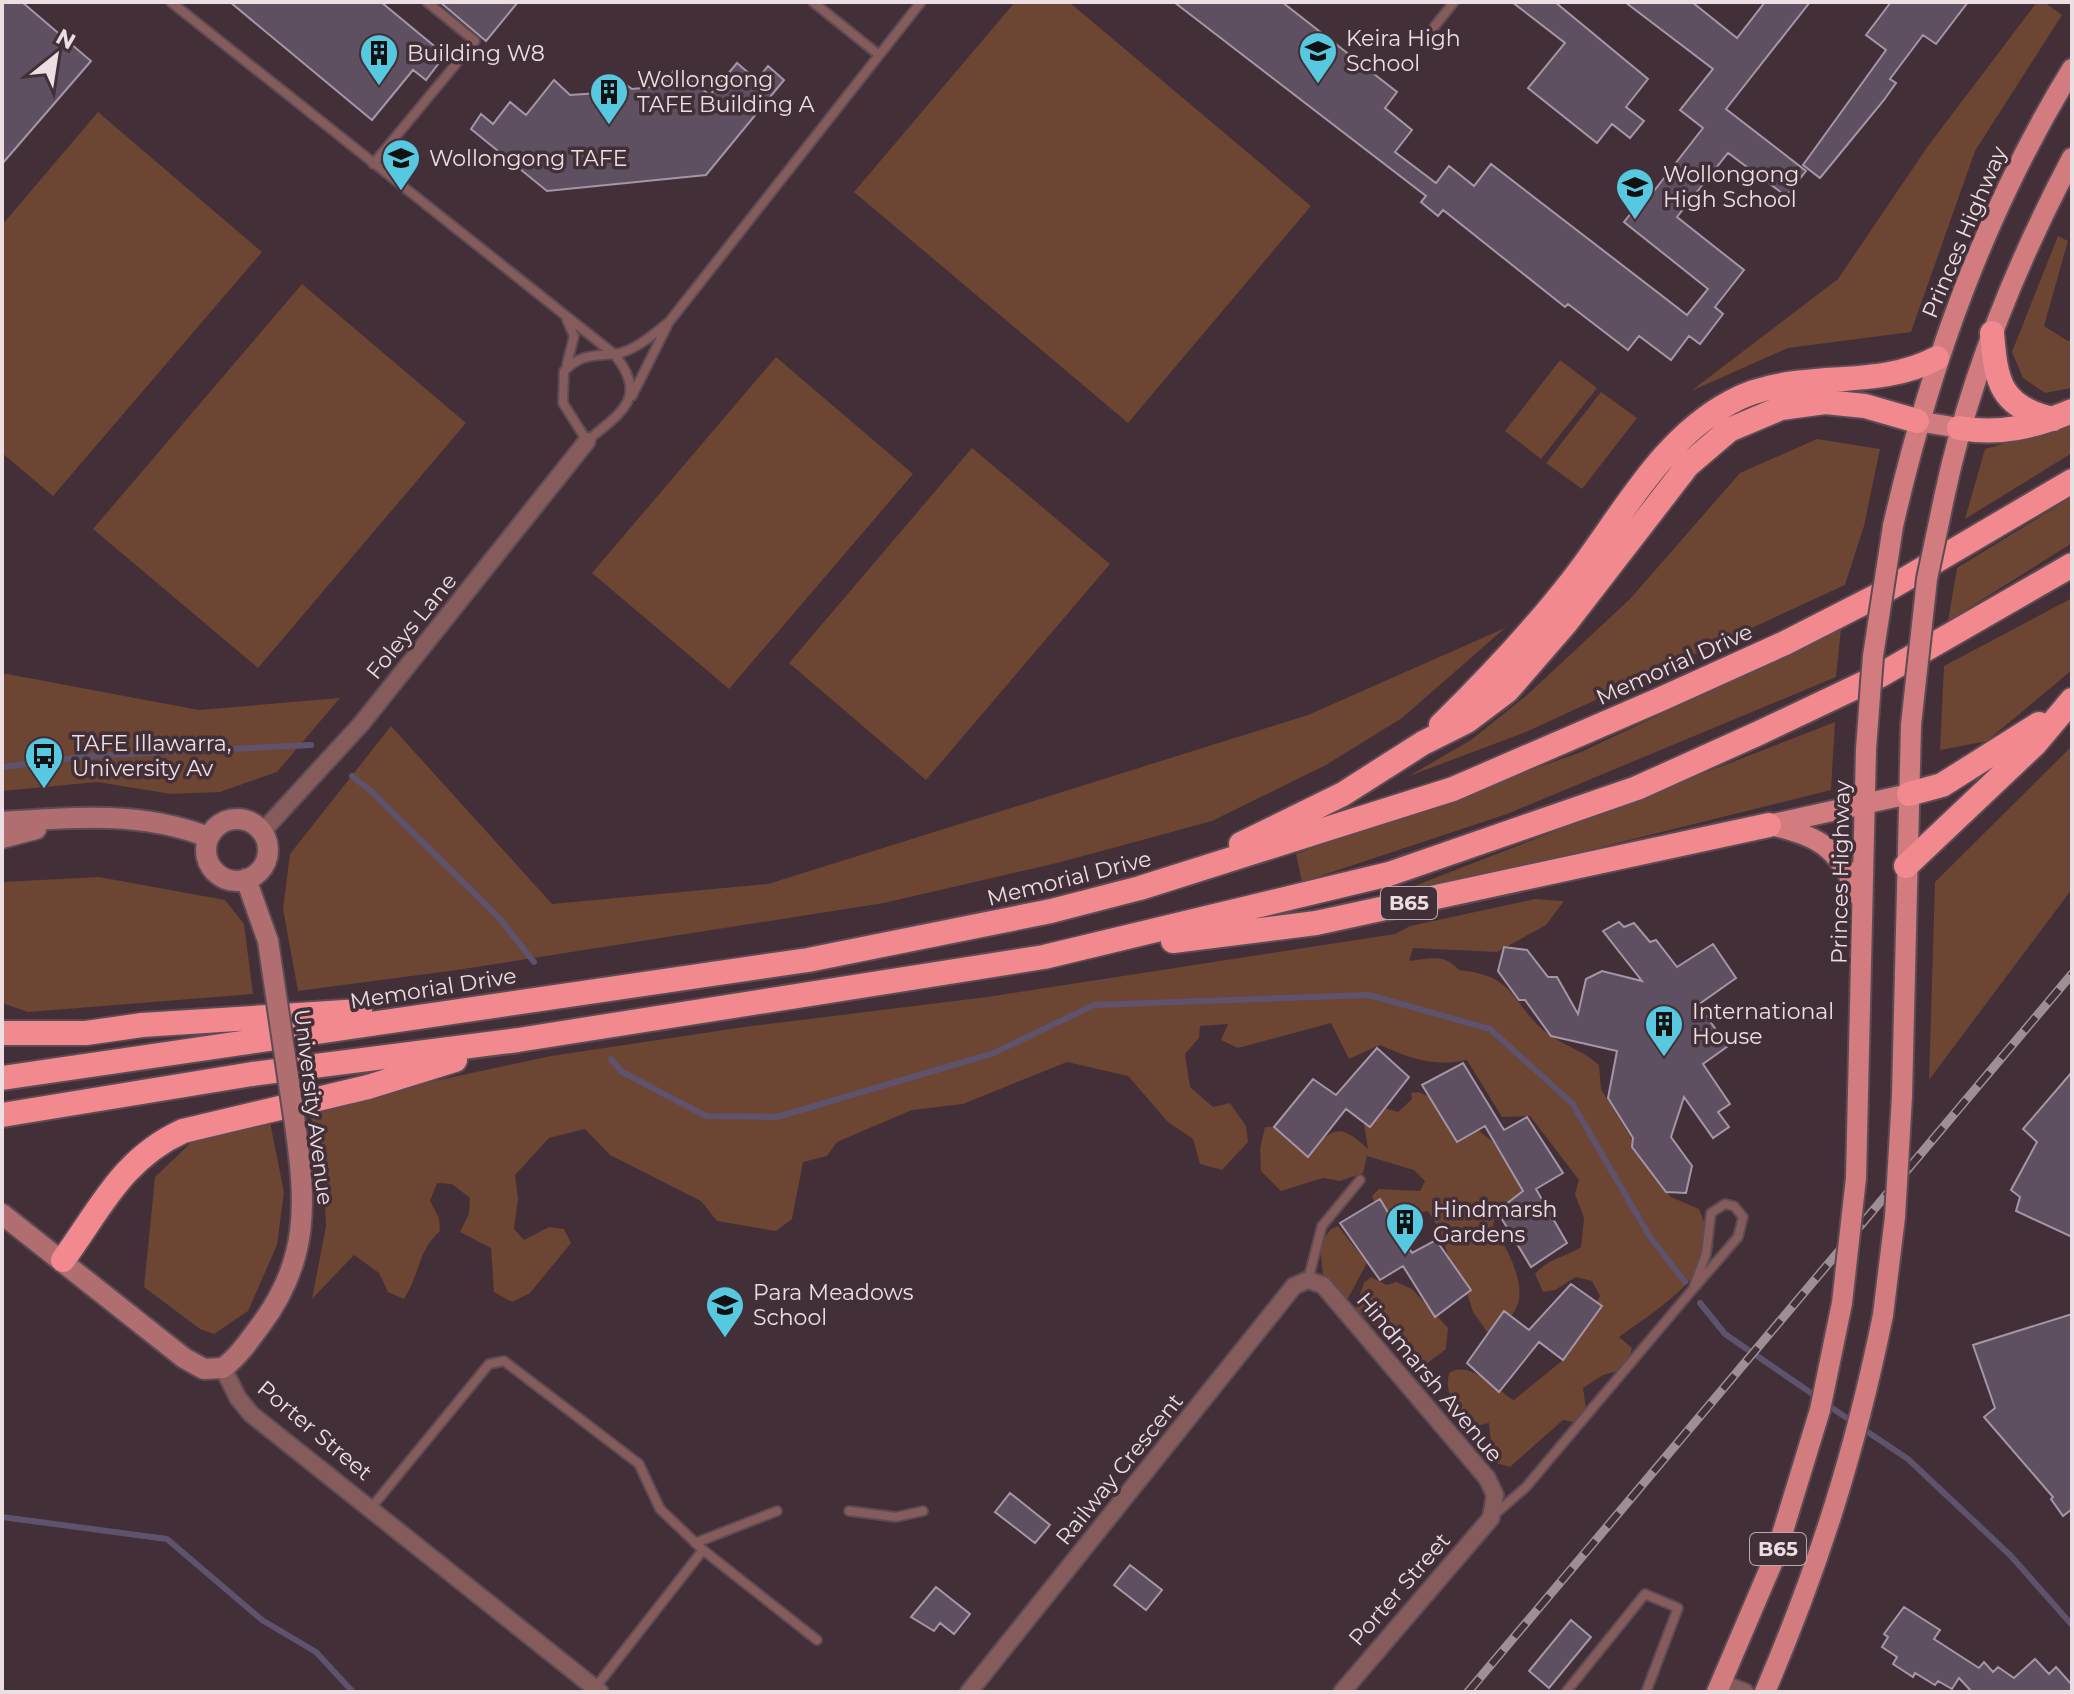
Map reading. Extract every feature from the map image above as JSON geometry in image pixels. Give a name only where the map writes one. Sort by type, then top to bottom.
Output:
[{"type":"highway","points":[[1992,333],[1995,367],[2005,393],[2027,411],[2063,415]]},
{"type":"highway","points":[[1423,743],[1506,662],[1575,577],[1655,469],[1704,419],[1734,400],[1768,388],[1904,372],[1937,358]]},
{"type":"highway","points":[[1140,888],[1293,821],[1423,743],[1467,721],[1524,675],[1688,465],[1729,430],[1781,408],[1825,402],[1865,406],[1917,421]]},
{"type":"highway","points":[[1959,428],[1983,432],[2005,430],[2063,415]]},
{"type":"highway","name":"Memorial Drive","points":[[2,1078],[808,960],[1051,911],[1140,888],[1453,789],[1661,699],[1785,643],[1873,598],[2072,481]]},
{"type":"highway","points":[[2,1115],[252,1074],[518,1040],[1044,957],[1389,874],[1637,788],[1879,676],[2072,565]]},
{"type":"highway","name":"B65","points":[[1909,794],[1942,785],[1980,764],[2070,702]]},
{"type":"highway","name":"B65","points":[[1906,866],[2035,744],[2070,702]]},
{"type":"highway","name":"B65","points":[[1044,957],[1316,923],[1769,825]]},
{"type":"highway","points":[[2,1033],[86,1033],[142,1025],[514,1002]]},
{"type":"highway","points":[[63,1260],[124,1171],[160,1141],[183,1131],[368,1087],[518,1040]]},
{"type":"main road","name":"Princes Highway","points":[[1719,1687],[1776,1554],[1820,1410],[1842,1303],[1856,1178],[1866,749],[1873,656],[1893,526],[1917,421],[1967,275],[2012,176],[2072,69]]},
{"type":"main road","points":[[1906,866],[1911,725],[1927,579],[1959,428],[1992,333],[2028,246],[2072,158]]},
{"type":"main road","points":[[1917,421],[1959,428]]},
{"type":"main road","name":"B65","points":[[1769,825],[1909,794]]},
{"type":"main road","points":[[2,822],[78,817],[126,818],[185,828],[208,837]]},
{"type":"main road","points":[[2,838],[78,817]]},
{"type":"main road","points":[[229,820],[248,821],[262,832],[266,841],[266,860],[255,875],[246,879],[236,880],[218,874],[207,857],[208,837],[213,829],[229,820]]},
{"type":"main road","points":[[1769,825],[1802,833],[1831,849],[1845,866],[1863,902]]},
{"type":"main road","name":"B65","points":[[1765,1692],[1812,1582],[1845,1476],[1883,1315],[1895,1217],[1902,1096],[1906,866]]},
{"type":"main road","name":"University Avenue","points":[[223,1368],[265,1321],[294,1265],[304,1208],[268,941],[246,879]]},
{"type":"main road","points":[[2,1214],[184,1358],[204,1369],[223,1368]]},
{"type":"street","name":"Foleys Lane","points":[[262,832],[362,723],[587,441]]},
{"type":"street","name":"Hindmarsh Avenue","points":[[1308,1280],[1323,1285],[1487,1478],[1495,1495],[1491,1518]]},
{"type":"street","name":"Railway Crescent","points":[[969,1692],[1294,1286],[1308,1280]]},
{"type":"street","name":"Porter Street","points":[[223,1368],[238,1398],[251,1414],[597,1690]]},
{"type":"street","name":"Porter Street","points":[[1342,1692],[1491,1518]]},
{"type":"street","points":[[1719,1687],[1745,1692]]},
{"type":"lane","points":[[171,2],[614,354],[630,384],[627,406]]},
{"type":"lane","points":[[373,164],[475,41],[427,2]]},
{"type":"lane","points":[[813,2],[879,55]]},
{"type":"lane","points":[[567,319],[574,344],[564,371],[563,403],[587,441],[627,406],[669,322],[921,2]]},
{"type":"lane","points":[[1434,27],[1454,2]]},
{"type":"lane","points":[[564,371],[584,356],[614,354],[641,343],[669,322]]},
{"type":"lane","points":[[1308,1280],[1322,1226],[1360,1180]]},
{"type":"lane","points":[[1491,1518],[1526,1487],[1741,1233],[1743,1217],[1734,1206],[1725,1204],[1711,1213],[1706,1254],[1693,1289]]},
{"type":"lane","points":[[371,1508],[489,1364],[504,1361],[639,1464],[660,1509],[703,1550],[817,1640]]},
{"type":"lane","points":[[695,1543],[777,1511]]},
{"type":"lane","points":[[849,1511],[896,1517],[923,1511]]},
{"type":"lane","points":[[597,1690],[703,1550]]},
{"type":"lane","points":[[1566,1692],[1645,1594],[1678,1608],[1646,1692]]},
{"type":"shaded area","points":[[1015,2],[1069,2],[1311,206],[1128,423],[854,192]]},
{"type":"shaded area","points":[[2037,2],[2044,2],[2062,15],[1975,151],[1911,332],[1788,348],[1691,391],[1838,279],[1928,146]]},
{"type":"shaded area","points":[[98,112],[262,252],[53,496],[2,453],[2,225]]},
{"type":"shaded area","points":[[2058,236],[2068,241],[2044,326],[2068,341],[2072,340],[2072,388],[2045,393],[2023,378],[2012,352]]},
{"type":"shaded area","points":[[302,284],[466,423],[258,668],[93,529]]},
{"type":"shaded area","points":[[776,357],[913,474],[729,689],[592,573]]},
{"type":"shaded area","points":[[1560,360],[1597,388],[1541,459],[1505,431]]},
{"type":"shaded area","points":[[1601,392],[1637,418],[1582,489],[1546,463]]},
{"type":"shaded area","points":[[2072,421],[2072,453],[1965,519],[1985,449],[2058,429]]},
{"type":"shaded area","points":[[1817,439],[1880,449],[1864,526],[1845,585],[1526,732],[1409,776],[1471,740],[1527,695],[1630,599],[1740,473]]},
{"type":"shaded area","points":[[972,448],[1110,564],[926,780],[789,663]]},
{"type":"shaded area","points":[[2072,497],[2072,543],[1948,621],[1957,568]]},
{"type":"shaded area","points":[[2072,598],[2072,670],[1987,741],[1940,750],[1944,666]]},
{"type":"shaded area","points":[[1505,628],[1402,718],[1326,765],[1212,821],[1061,862],[884,903],[457,970],[298,991],[283,909],[290,854],[391,726],[552,904],[768,884],[1308,715]]},
{"type":"shaded area","points":[[1841,629],[1836,677],[1507,814],[1302,882],[1296,854],[1581,752]]},
{"type":"shaded area","points":[[2,673],[199,710],[340,698],[277,772],[220,792],[171,794],[97,782],[2,791]]},
{"type":"shaded area","points":[[1835,722],[1831,790],[1363,906]]},
{"type":"shaded area","points":[[2072,746],[2072,889],[1929,1080],[1935,882]]},
{"type":"shaded area","points":[[99,877],[225,900],[244,924],[253,994],[28,1012],[2,1003],[2,882]]},
{"type":"shaded area","points":[[1535,899],[1564,901],[1546,925],[1497,952],[1413,948],[1409,961],[1442,959],[1459,970],[1494,979],[1513,994],[1551,1036],[1599,1065],[1601,1089],[1633,1141],[1632,1147],[1671,1197],[1699,1209],[1714,1246],[1684,1287],[1619,1337],[1632,1348],[1625,1369],[1603,1375],[1583,1388],[1587,1415],[1573,1422],[1563,1420],[1510,1467],[1493,1462],[1489,1423],[1471,1427],[1456,1409],[1448,1389],[1449,1373],[1465,1370],[1474,1373],[1514,1400],[1563,1360],[1602,1306],[1597,1302],[1600,1296],[1592,1281],[1576,1277],[1555,1290],[1543,1292],[1535,1274],[1547,1264],[1581,1247],[1584,1218],[1575,1194],[1579,1180],[1530,1116],[1502,1117],[1467,1060],[1444,1063],[1423,1060],[1380,1045],[1349,1059],[1331,1023],[1238,1048],[1221,1040],[1228,1024],[1200,1026],[1199,1038],[1185,1054],[1190,1087],[1213,1107],[1230,1103],[1246,1126],[1248,1142],[1222,1170],[1200,1164],[1193,1139],[1168,1122],[1128,1076],[1067,1062],[963,1104],[912,1110],[837,1142],[827,1156],[803,1162],[792,1219],[776,1231],[717,1221],[701,1201],[610,1155],[585,1129],[549,1138],[515,1175],[518,1199],[514,1229],[524,1240],[549,1227],[564,1229],[571,1243],[530,1293],[512,1302],[494,1292],[491,1248],[460,1232],[469,1214],[470,1198],[452,1184],[437,1183],[430,1201],[439,1218],[440,1231],[427,1247],[404,1299],[388,1292],[379,1273],[354,1255],[312,1299],[326,1226],[323,1173],[309,1108],[551,1056],[744,1027],[987,997],[1395,934],[1410,926]]},
{"type":"shaded area","points":[[1419,1092],[1429,1097],[1457,1142],[1478,1130],[1493,1142],[1523,1191],[1497,1210],[1493,1225],[1516,1271],[1519,1297],[1509,1318],[1488,1333],[1473,1312],[1467,1293],[1471,1290],[1449,1259],[1441,1232],[1428,1211],[1417,1213],[1404,1239],[1380,1199],[1374,1202],[1372,1196],[1379,1189],[1420,1191],[1425,1181],[1414,1170],[1367,1156],[1363,1173],[1340,1181],[1323,1178],[1281,1191],[1261,1171],[1260,1149],[1265,1127],[1274,1127],[1308,1156],[1323,1139],[1336,1132],[1350,1135],[1368,1149],[1364,1123],[1370,1127],[1385,1108],[1398,1112],[1412,1099],[1411,1093]]},
{"type":"shaded area","points":[[268,1112],[284,1192],[277,1245],[248,1311],[214,1334],[200,1329],[144,1287],[155,1177],[200,1134]]},
{"type":"shaded area","points":[[1338,1226],[1367,1263],[1347,1300],[1326,1297],[1319,1245],[1331,1229]]},
{"type":"shaded area","points":[[1371,1277],[1387,1285],[1396,1282],[1412,1289],[1448,1328],[1446,1349],[1417,1371],[1393,1341],[1355,1309],[1364,1283]]},
{"type":"building","points":[[2,2],[22,2],[91,61],[2,164]]},
{"type":"building","points":[[230,2],[381,2],[445,55],[426,80],[413,70],[372,120]]},
{"type":"building","points":[[440,2],[518,2],[486,41]]},
{"type":"building","points":[[1174,2],[1282,2],[1397,92],[1385,108],[1412,130],[1395,152],[1436,183],[1449,166],[1474,186],[1491,164],[1687,315],[1708,289],[1624,222],[1647,193],[1650,196],[1703,128],[1680,110],[1713,69],[1625,2],[1692,2],[1737,38],[1765,2],[1810,2],[1726,109],[1806,171],[1786,196],[1728,153],[1677,217],[1744,270],[1715,307],[1723,314],[1700,344],[1689,336],[1671,360],[1639,336],[1628,350],[1568,304],[1565,307],[1443,210],[1438,216],[1421,202],[1426,196]]},
{"type":"building","points":[[1512,2],[1555,2],[1648,79],[1626,107],[1644,121],[1630,138],[1612,124],[1597,143],[1528,88],[1565,43]]},
{"type":"building","points":[[1891,2],[1968,2],[1936,44],[1923,35],[1890,79],[1896,83],[1884,100],[1820,178],[1803,165],[1886,50],[1866,35]]},
{"type":"building","name":"Wollongong TAFE Building A","points":[[737,63],[757,80],[768,66],[784,80],[706,175],[547,191],[471,129],[481,114],[493,124],[510,102],[526,115],[554,80],[570,95],[599,93],[614,76],[632,89],[661,86],[675,69],[710,95]]},
{"type":"building","name":"International House","points":[[1619,922],[1624,927],[1634,923],[1650,942],[1656,940],[1677,967],[1713,944],[1736,978],[1698,1005],[1728,1046],[1703,1064],[1730,1104],[1718,1112],[1729,1127],[1713,1138],[1684,1097],[1671,1137],[1692,1166],[1686,1193],[1666,1192],[1632,1147],[1633,1138],[1608,1098],[1617,1051],[1551,1036],[1525,1000],[1519,1000],[1498,971],[1504,947],[1527,950],[1548,977],[1557,977],[1578,1014],[1586,979],[1602,971],[1642,981],[1603,931]]},
{"type":"building","points":[[1377,1048],[1409,1077],[1370,1127],[1346,1109],[1308,1157],[1274,1127],[1313,1079],[1336,1095]]},
{"type":"building","name":"Hindmarsh Gardens","points":[[1463,1063],[1504,1130],[1527,1117],[1563,1173],[1536,1189],[1567,1243],[1531,1267],[1497,1211],[1523,1191],[1485,1126],[1457,1142],[1422,1085]]},
{"type":"building","points":[[2072,1072],[2072,1237],[2016,1211],[2020,1197],[2011,1190],[2037,1142],[2023,1129]]},
{"type":"building","name":"Hindmarsh Gardens","points":[[1380,1199],[1412,1253],[1436,1240],[1471,1290],[1435,1317],[1403,1266],[1380,1280],[1340,1223]]},
{"type":"building","name":"Hindmarsh Gardens","points":[[1571,1284],[1602,1306],[1563,1360],[1539,1342],[1499,1392],[1467,1363],[1504,1311],[1529,1330]]},
{"type":"building","points":[[2072,1314],[2072,1509],[2063,1516],[2051,1499],[2053,1497],[1984,1417],[1995,1408],[1973,1345]]},
{"type":"building","points":[[1010,1493],[1050,1525],[1035,1543],[995,1512]]},
{"type":"building","points":[[1130,1565],[1162,1590],[1146,1610],[1114,1585]]},
{"type":"building","points":[[936,1587],[970,1614],[954,1634],[940,1623],[934,1631],[911,1617]]},
{"type":"building","points":[[1904,1607],[1940,1630],[1934,1639],[1979,1668],[1984,1662],[1993,1672],[1998,1667],[2014,1678],[2035,1659],[2049,1674],[2056,1667],[2072,1685],[2072,1692],[1972,1692],[1959,1678],[1952,1689],[1938,1681],[1935,1685],[1915,1673],[1913,1677],[1893,1664],[1897,1657],[1882,1647],[1888,1637],[1884,1634]]},
{"type":"building","points":[[1571,1620],[1591,1637],[1549,1688],[1529,1671]]},
{"type":"waterway","points":[[2,767],[90,756],[311,745]]},
{"type":"waterway","points":[[352,776],[371,791],[500,919],[534,962]]},
{"type":"waterway","points":[[611,1059],[622,1072],[706,1116],[777,1117],[994,1053],[1094,1005],[1369,995],[1490,1029],[1572,1103],[1650,1237],[1685,1282]]},
{"type":"waterway","points":[[1700,1303],[1725,1334],[1817,1397]]},
{"type":"waterway","points":[[1826,1404],[1908,1459],[2011,1556],[2072,1625]]},
{"type":"waterway","points":[[2,1517],[167,1539],[262,1620],[316,1652],[353,1692]]},
{"type":"railway","points":[[1468,1692],[2072,974]]},
{"type":"place","name":"Keira High School","points":[[1318,85]]},
{"type":"place","name":"Building W8","points":[[379,87]]},
{"type":"place","name":"Wollongong TAFE Building A","points":[[609,126]]},
{"type":"place","name":"Wollongong TAFE","points":[[401,192]]},
{"type":"place","name":"Wollongong High School","points":[[1635,221]]},
{"type":"place","name":"TAFE Illawarra, University Av","points":[[44,790]]},
{"type":"place","name":"International House","points":[[1664,1058]]},
{"type":"place","name":"Hindmarsh Gardens","points":[[1405,1256]]},
{"type":"place","name":"Para Meadows School","points":[[725,1339]]}]
